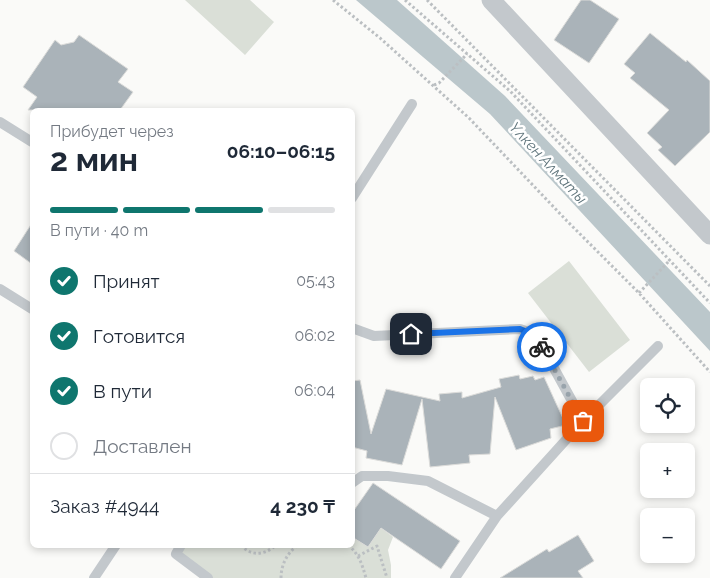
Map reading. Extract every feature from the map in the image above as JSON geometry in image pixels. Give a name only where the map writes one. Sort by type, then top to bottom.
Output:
[{"type":"street","points":[[491,0],[710,235]]},
{"type":"lane","points":[[355,193],[412,104]]},
{"type":"lane","points":[[0,122],[30,141]]},
{"type":"lane","points":[[0,289],[30,308]]},
{"type":"lane","points":[[355,329],[374,336],[520,329],[530,333],[539,341],[583,421]]},
{"type":"lane","points":[[455,578],[497,516],[583,421],[658,346]]},
{"type":"lane","points":[[355,481],[362,476],[388,476],[428,481],[497,516]]},
{"type":"lane","points":[[94,578],[114,548]]},
{"type":"lane","points":[[179,548],[176,554],[208,578]]},
{"type":"path","points":[[333,0],[380,38],[469,118],[639,293],[710,372]]},
{"type":"path","points":[[405,0],[510,91],[710,302]]},
{"type":"path","points":[[427,0],[710,286]]},
{"type":"path","points":[[434,85],[439,83],[467,55]]},
{"type":"path","points":[[639,293],[670,260]]},
{"type":"path","points":[[358,556],[377,546],[387,578]]},
{"type":"path","points":[[244,548],[256,554],[272,548]]},
{"type":"path","points":[[281,578],[284,562],[294,548]]},
{"type":"path","points":[[352,548],[356,551],[363,564],[366,578]]},
{"type":"shaded area","points":[[185,0],[250,0],[274,22],[245,55]]},
{"type":"shaded area","points":[[569,261],[630,340],[589,372],[528,293]]},
{"type":"shaded area","points":[[381,528],[393,537],[388,550],[391,578],[208,578],[176,554],[179,548],[355,548],[355,538],[368,547]]},
{"type":"water","name":"Үлкен Алматы","points":[[356,0],[397,0],[505,96],[710,312],[710,351],[490,114]]},
{"type":"building","points":[[581,0],[590,0],[619,19],[589,63],[554,40]]},
{"type":"building","points":[[650,33],[686,62],[687,60],[710,81],[710,132],[675,166],[658,150],[662,147],[647,133],[669,110],[630,78],[635,73],[624,64]]},
{"type":"building","points":[[79,35],[128,69],[118,82],[133,92],[121,108],[30,108],[28,110],[37,97],[23,87],[55,40],[61,45],[74,42]]},
{"type":"building","points":[[30,226],[30,263],[14,251]]},
{"type":"building","points":[[519,375],[520,379],[533,376],[535,380],[544,377],[566,425],[550,429],[551,438],[516,450],[495,397],[490,454],[469,455],[470,463],[430,467],[422,399],[402,465],[366,458],[367,451],[355,448],[355,381],[360,380],[371,434],[386,389],[440,401],[439,394],[462,392],[462,398],[501,387],[499,379]]},
{"type":"building","points":[[373,483],[460,541],[441,569],[381,528],[368,547],[355,539],[355,509]]},
{"type":"building","points":[[578,535],[594,561],[578,571],[583,578],[500,578],[547,549],[549,552]]},
{"type":"way so far","points":[[542,347],[583,421]]},
{"type":"route","points":[[411,334],[520,329],[530,333],[539,341],[542,347]]}]
